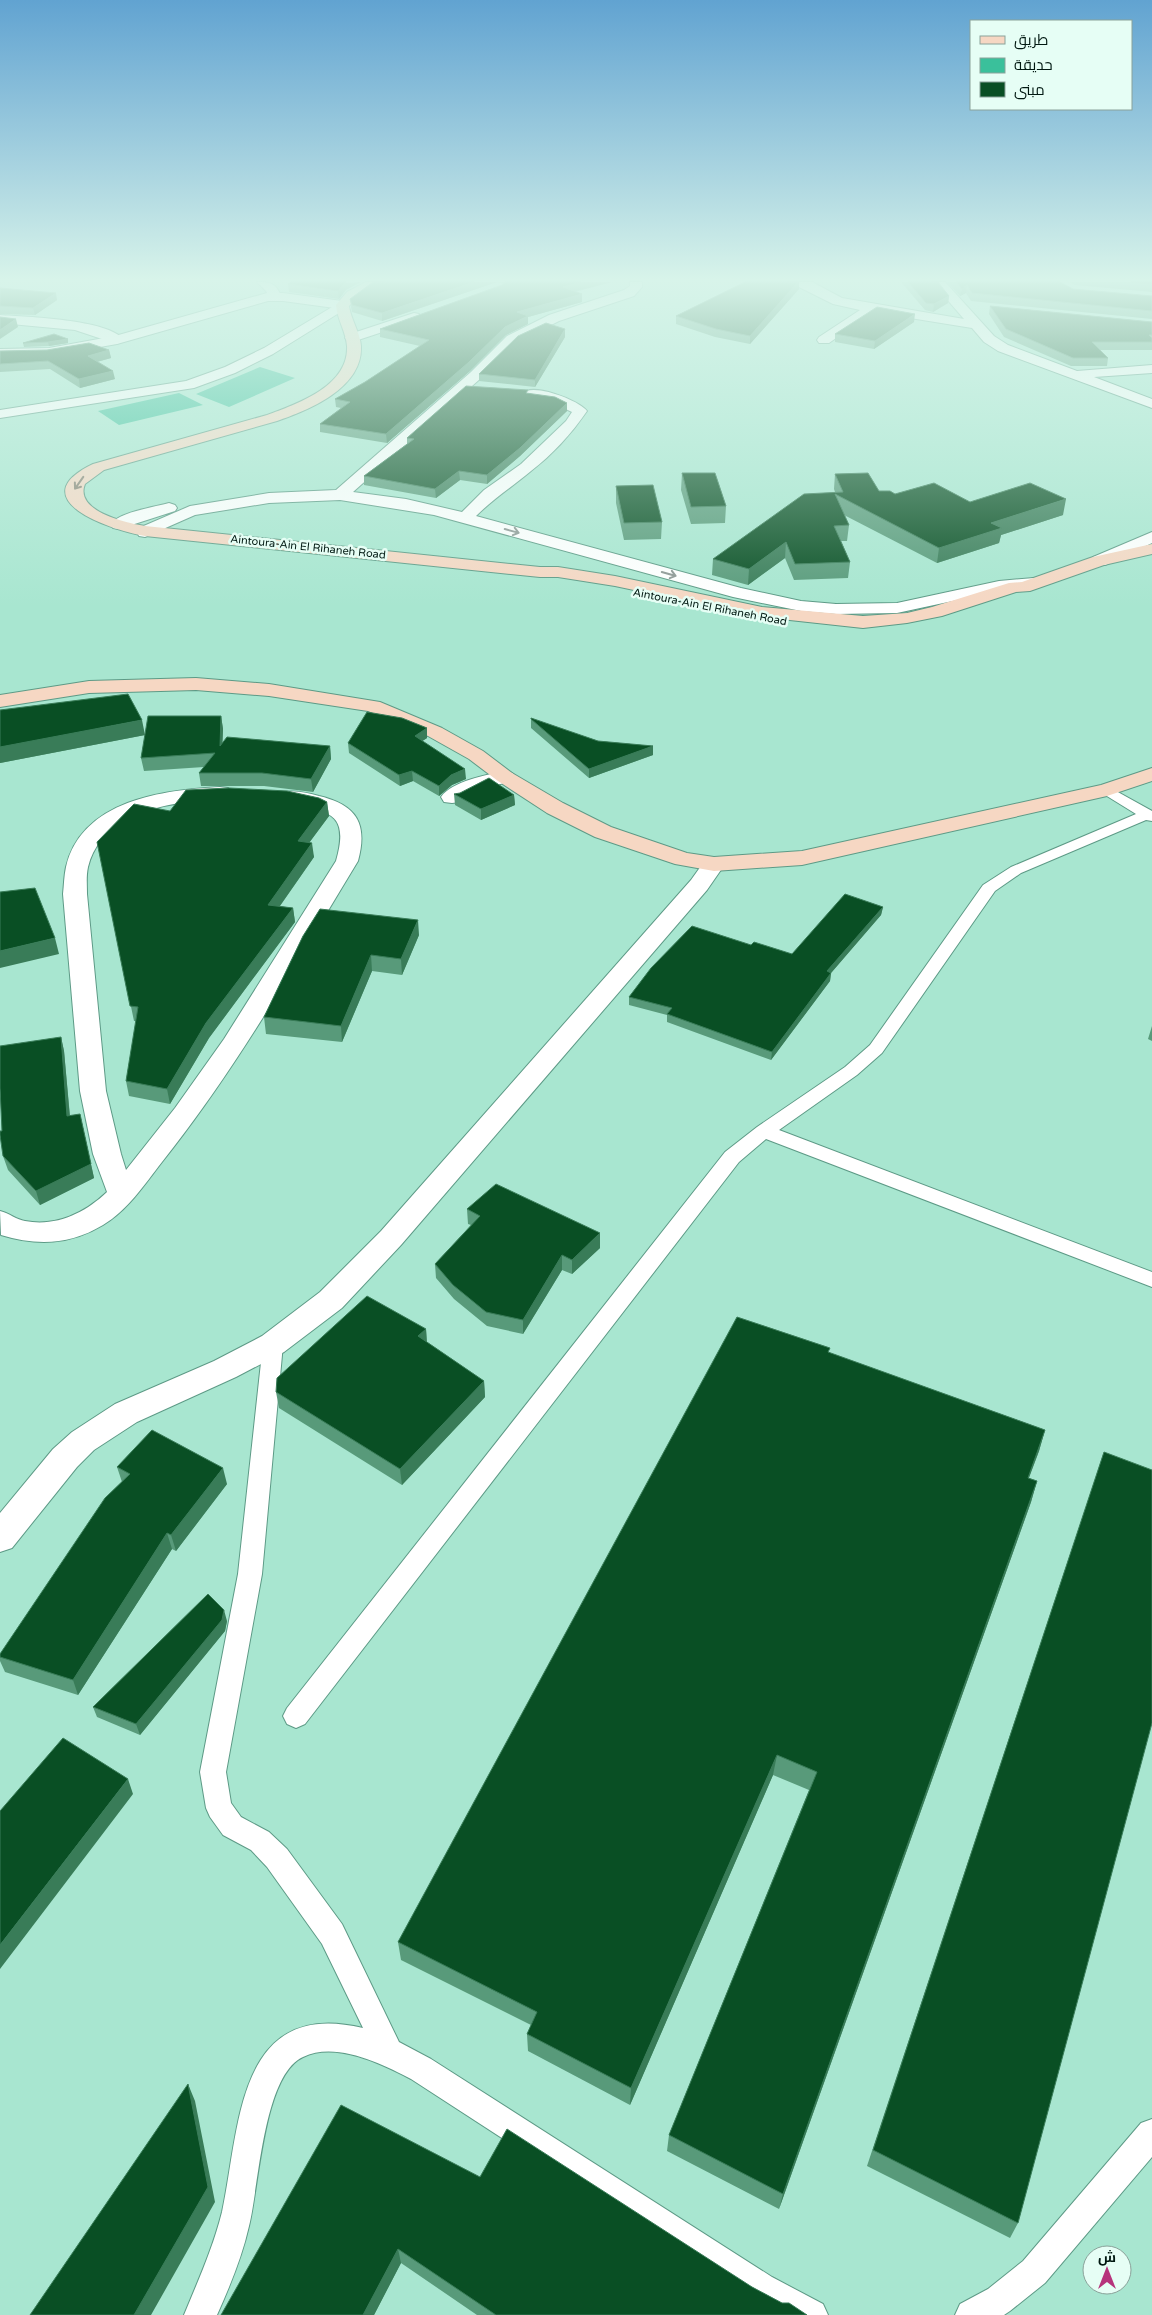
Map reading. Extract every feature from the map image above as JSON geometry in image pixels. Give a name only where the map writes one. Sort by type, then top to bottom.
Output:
[{"type":"main road","name":"Aintoura-Ain El Rihaneh Road","points":[[328,390],[318,398],[292,411],[272,418],[112,461],[85,474],[75,484],[73,492],[77,501],[85,510],[100,518],[126,521],[156,530],[540,572],[552,577],[764,619],[864,626],[930,622],[988,605],[1008,597],[1029,585],[1099,561],[1152,549]]},
{"type":"main road","name":"Aintoura-Ain El Rihaneh Road","points":[[126,521],[102,505],[93,494],[93,484],[101,476],[136,455]]},
{"type":"main road","points":[[0,701],[90,687],[196,684],[298,694],[372,706],[435,732],[476,755],[505,778],[555,808],[603,832],[668,854],[714,864],[802,858],[1107,790],[1152,774]]},
{"type":"street","points":[[0,414],[155,390]]},
{"type":"street","points":[[340,495],[459,390]]},
{"type":"street","points":[[1115,390],[1152,404]]},
{"type":"street","points":[[465,518],[490,493],[527,467],[572,424],[580,411],[572,404],[548,396],[513,391]]},
{"type":"street","points":[[156,530],[190,512],[230,504],[269,498],[340,495],[406,504],[465,518],[739,593],[801,606],[836,609],[897,608],[999,586],[1029,585]]},
{"type":"street","points":[[126,521],[173,507],[230,504]]},
{"type":"street","points":[[1099,561],[1152,537]]},
{"type":"street","points":[[452,797],[478,784],[505,778]]},
{"type":"street","points":[[121,1194],[107,1154],[92,1091],[75,894],[78,864],[89,840],[105,824],[145,804],[164,798],[197,794],[245,793]]},
{"type":"street","points":[[0,1221],[23,1232],[46,1232],[69,1227],[103,1211],[121,1194],[178,1124],[222,1064],[348,861],[353,844],[354,833],[351,823],[344,814],[316,802],[272,795]]},
{"type":"street","points":[[0,1538],[65,1458],[83,1441],[126,1413],[225,1369],[273,1344],[331,1300],[391,1238],[602,998],[700,885],[714,864]]},
{"type":"lane","points":[[1107,790],[1148,816]]},
{"type":"lane","points":[[296,1716],[732,1157],[764,1131],[851,1071],[876,1049],[989,888],[1016,870],[1148,816]]},
{"type":"lane","points":[[764,1131],[1152,1280]]},
{"type":"lane","points":[[273,1344],[250,1574],[212,1772],[219,1808],[223,1814],[232,1826],[260,1841],[277,1858],[332,1934],[389,2052]]},
{"type":"lane","points":[[200,2315],[224,2262],[238,2210],[256,2110],[263,2087],[277,2060],[291,2047],[321,2039],[344,2040],[370,2045],[389,2052],[430,2075],[761,2288],[812,2315]]},
{"type":"lane","points":[[971,2315],[998,2300],[1034,2272],[1152,2134]]},
{"type":"green space","points":[[205,390],[268,390],[229,407],[196,394]]},
{"type":"green space","points":[[179,393],[203,405],[119,425],[98,411]]},
{"type":"building","points":[[351,390],[437,390],[386,434],[320,424],[350,402],[335,399]]},
{"type":"building","points":[[461,390],[528,390],[526,393],[555,397],[567,403],[520,448],[487,475],[459,471],[435,489],[364,476],[414,439],[407,438]]},
{"type":"building","points":[[682,473],[715,473],[726,506],[691,507]]},
{"type":"building","points":[[868,473],[879,491],[890,491],[895,494],[934,483],[970,502],[1030,483],[1066,499],[991,523],[1002,528],[939,548],[835,494],[849,525],[834,526],[850,562],[795,564],[786,542],[749,569],[713,559],[804,494],[843,492],[835,474]]},
{"type":"building","points":[[653,485],[662,522],[624,523],[616,486]]},
{"type":"building","points":[[128,694],[142,720],[0,747],[0,710]]},
{"type":"building","points":[[367,712],[402,718],[427,728],[415,736],[465,769],[451,775],[439,786],[412,771],[399,775],[348,743]]},
{"type":"building","points":[[148,716],[221,716],[220,746],[227,737],[330,746],[311,779],[262,773],[199,773],[215,753],[141,758]]},
{"type":"building","points":[[531,718],[598,741],[653,746],[589,769]]},
{"type":"building","points":[[489,778],[514,795],[481,809],[454,794],[460,793]]},
{"type":"building","points":[[229,788],[287,791],[319,798],[327,802],[298,841],[312,843],[268,905],[293,908],[206,1023],[167,1089],[126,1081],[138,1007],[130,1006],[97,842],[134,804],[170,811],[186,790]]},
{"type":"building","points":[[35,888],[55,938],[0,951],[0,892]]},
{"type":"building","points":[[845,894],[883,907],[827,971],[831,973],[772,1052],[667,1014],[672,1008],[629,997],[651,968],[692,926],[751,945],[754,942],[792,954]]},
{"type":"building","points":[[320,909],[418,920],[401,959],[371,955],[341,1026],[264,1017],[303,936]]},
{"type":"building","points":[[61,1037],[67,1116],[80,1114],[91,1164],[36,1191],[3,1156],[0,1135],[0,1131],[2,1131],[0,1046]]},
{"type":"building","points":[[496,1184],[600,1233],[572,1260],[562,1255],[523,1320],[486,1312],[453,1285],[435,1264],[480,1216],[467,1209]]},
{"type":"building","points":[[367,1296],[426,1329],[418,1336],[484,1381],[400,1469],[276,1392],[277,1378]]},
{"type":"building","points":[[737,1317],[830,1348],[828,1352],[1045,1430],[1028,1478],[1037,1481],[783,2194],[669,2135],[817,1772],[777,1755],[631,2088],[527,2034],[537,2012],[398,1942]]},
{"type":"building","points":[[152,1430],[223,1468],[171,1535],[167,1533],[73,1680],[0,1657],[0,1654],[105,1498],[130,1474],[117,1467]]},
{"type":"building","points":[[1104,1452],[1152,1470],[1152,1723],[1018,2223],[873,2150]]},
{"type":"building","points":[[208,1594],[224,1610],[222,1620],[136,1724],[93,1707]]},
{"type":"building","points":[[63,1738],[128,1779],[0,1945],[0,1811]]},
{"type":"building","points":[[188,2084],[208,2187],[134,2315],[30,2315]]},
{"type":"building","points":[[341,2105],[480,2177],[507,2129],[752,2287],[782,2303],[789,2303],[807,2315],[496,2315],[398,2249],[363,2315],[221,2315]]}]
